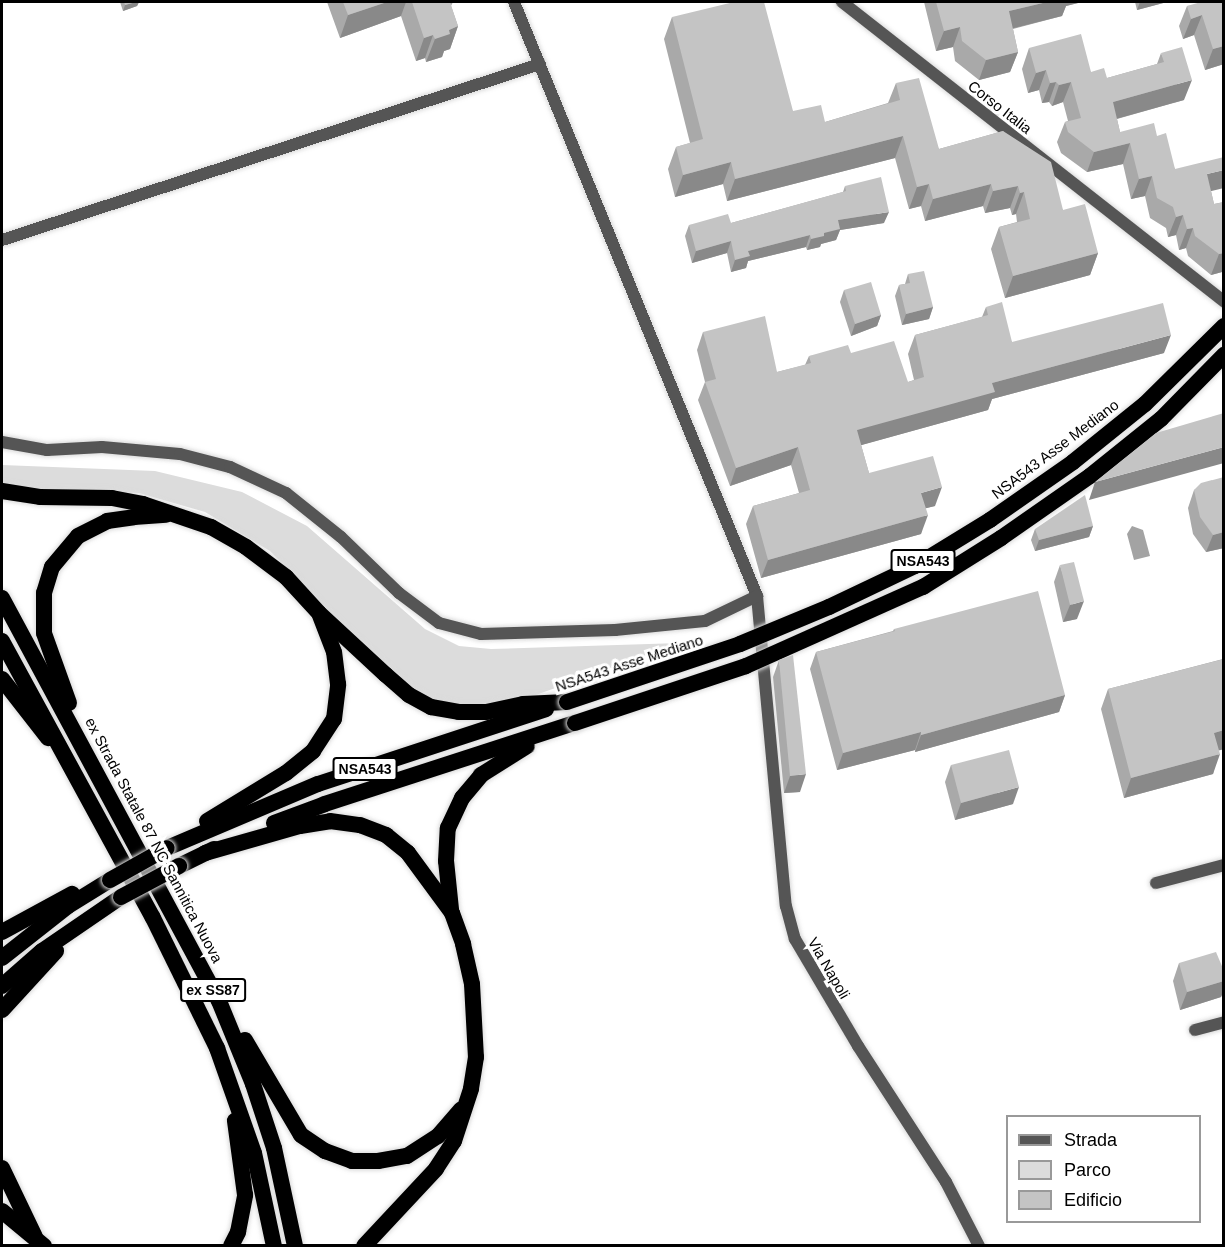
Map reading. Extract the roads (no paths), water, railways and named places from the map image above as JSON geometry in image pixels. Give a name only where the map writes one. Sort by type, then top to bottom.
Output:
[{"type":"highway","name":"NSA543 Asse Mediano","points":[[2,958],[68,906],[167,848],[318,784],[740,644],[829,607],[915,566],[990,520],[1074,462],[1145,404],[1224,326]]},
{"type":"highway","name":"NSA543","points":[[2,986],[81,922],[121,897],[205,853],[325,804],[746,666],[923,587],[1001,538],[1090,476],[1161,419],[1224,355]]},
{"type":"highway","points":[[2,490],[40,497],[112,498],[143,504],[212,527],[246,547],[285,577],[319,613],[394,682],[409,695],[431,706],[459,712],[486,712],[524,704],[567,702]]},
{"type":"highway","points":[[86,752],[44,633],[44,593],[52,567],[78,536],[106,522],[134,517],[177,515]]},
{"type":"highway","name":"ex Strada Statale 87 NC Sannitica Nuova","points":[[2,598],[219,1001],[253,1084],[274,1148],[295,1245]]},
{"type":"highway","points":[[167,848],[213,816],[286,773],[314,751],[334,719],[338,684],[334,652],[319,613]]},
{"type":"highway","points":[[2,641],[178,968],[232,1085],[254,1153],[274,1245]]},
{"type":"highway","points":[[2,679],[35,725],[68,761]]},
{"type":"highway","points":[[364,1245],[436,1169],[454,1141],[471,1089],[476,1057],[476,1023],[472,984],[463,944],[452,913],[446,861],[448,828],[462,798],[481,775],[512,754],[575,723]]},
{"type":"highway","points":[[205,853],[300,826],[330,821],[360,825],[386,835],[408,853],[452,913]]},
{"type":"highway","points":[[2,932],[72,894],[110,880]]},
{"type":"highway","points":[[2,1010],[81,922]]},
{"type":"highway","points":[[219,1001],[248,1044],[301,1135],[325,1151],[352,1161],[378,1161],[407,1156],[438,1136],[465,1105]]},
{"type":"highway","points":[[231,1245],[238,1232],[245,1195],[232,1085]]},
{"type":"highway","points":[[2,1168],[40,1241]]},
{"type":"highway","points":[[2,1211],[40,1241]]},
{"type":"street","name":"Via Napoli","points":[[514,2],[757,596],[786,906],[795,939],[858,1047],[946,1182],[979,1245]]},
{"type":"street","name":"Corso Italia","points":[[842,2],[1224,303]]},
{"type":"street","points":[[2,240],[540,64]]},
{"type":"street","points":[[2,442],[47,450],[102,447],[180,454],[230,467],[286,493],[341,537],[399,593],[439,623],[481,634],[615,630],[705,621],[757,596]]},
{"type":"street","points":[[1156,883],[1224,865]]},
{"type":"street","points":[[1195,1030],[1224,1022]]}]
